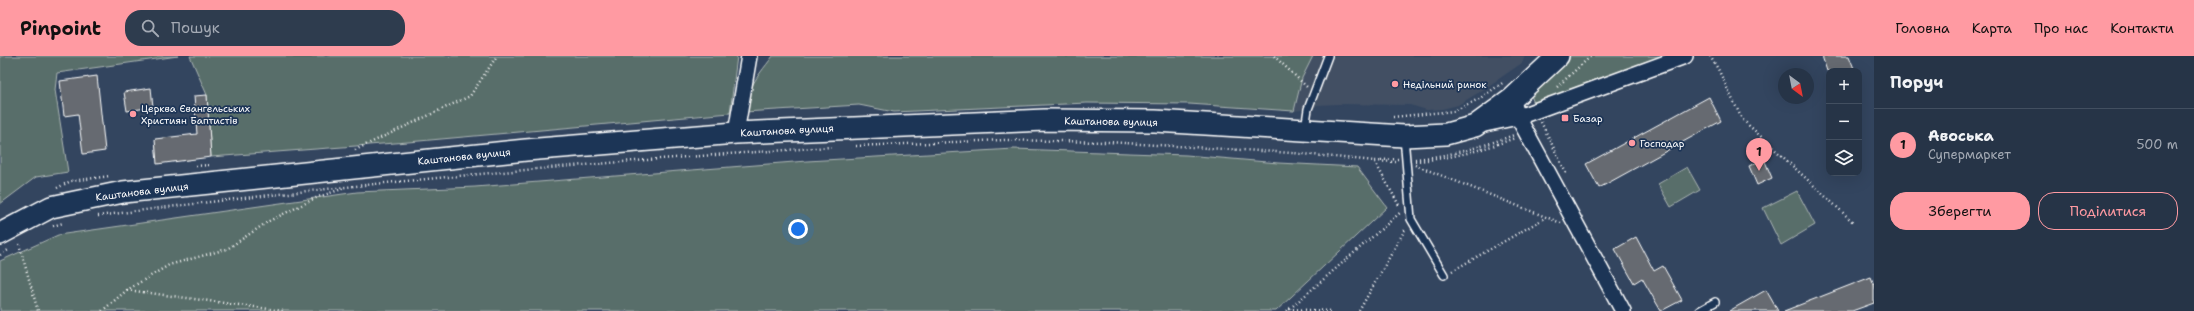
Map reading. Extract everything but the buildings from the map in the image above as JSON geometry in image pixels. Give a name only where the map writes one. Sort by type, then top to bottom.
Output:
[{"type":"main road","name":"Каштанова вулиця","points":[[0,234],[51,207],[123,192],[526,150],[736,133],[1045,120],[1155,121],[1404,136],[1446,134],[1475,126],[1512,99],[1558,56]]},
{"type":"street","points":[[736,133],[749,56]]},
{"type":"street","points":[[1512,99],[1537,111],[1686,56]]},
{"type":"street","points":[[1512,99],[1526,132],[1623,311]]},
{"type":"lane","points":[[1304,131],[1308,109],[1328,56]]},
{"type":"lane","points":[[1404,136],[1411,219],[1444,275]]},
{"type":"lane","points":[[1699,311],[1715,302]]},
{"type":"path","points":[[352,152],[470,96],[498,56]]},
{"type":"path","points":[[1274,56],[1314,94]]},
{"type":"path","points":[[1552,92],[1591,56]]},
{"type":"path","points":[[1710,56],[1718,68],[1742,119],[1853,222]]},
{"type":"path","points":[[1390,118],[1454,111],[1479,99],[1512,99]]},
{"type":"path","points":[[1537,111],[1570,181]]},
{"type":"path","points":[[1526,132],[1483,150],[1444,159],[1405,161],[1375,162],[1293,153],[1107,142],[1004,140],[853,146],[1005,139],[1099,141],[1278,151],[1375,160],[1405,161],[1578,230]]},
{"type":"path","points":[[102,311],[127,290],[169,265],[228,249],[269,221],[318,197],[351,187],[523,170],[838,146],[523,168],[242,196],[94,215],[351,187]]},
{"type":"path","points":[[1359,311],[1411,219],[1402,211],[1375,162]]},
{"type":"path","points":[[1288,310],[1402,211]]},
{"type":"path","points":[[1444,275],[1546,217]]},
{"type":"path","points":[[48,227],[66,221]]},
{"type":"path","points":[[24,240],[19,244],[0,254],[24,240]]},
{"type":"path","points":[[19,244],[38,311]]},
{"type":"path","points":[[127,290],[284,311]]},
{"type":"path","points":[[1288,310],[1332,311]]},
{"type":"shaded area","name":"Недільний ринок","points":[[1313,56],[1525,56],[1522,63],[1481,91],[1458,105],[1442,109],[1427,110],[1410,105],[1338,104],[1317,105],[1314,108],[1294,111],[1302,78]]},
{"type":"green space","points":[[0,56],[178,56],[57,73],[55,90],[68,172],[36,177],[0,204]]},
{"type":"green space","points":[[190,56],[737,56],[730,113],[408,142],[211,157],[207,95]]},
{"type":"green space","points":[[773,56],[1313,56],[1302,78],[1294,111],[1189,104],[1087,103],[894,112],[859,105],[744,112],[748,104],[750,91],[754,82]]},
{"type":"green space","points":[[1558,56],[1685,56],[1537,111],[1527,85]]},
{"type":"green space","points":[[1014,149],[1186,155],[1278,163],[1357,167],[1387,207],[1276,311],[0,311],[0,261],[58,235],[357,192],[475,187],[807,161]]},
{"type":"green space","points":[[1687,167],[1700,190],[1671,207],[1658,184]]},
{"type":"green space","points":[[1797,191],[1815,225],[1781,245],[1763,208]]},
{"type":"place","name":"Недільний ринок","points":[[1395,84]]},
{"type":"place","name":"Церква Євангельських Християн Баптистів","points":[[133,114]]},
{"type":"place","name":"Базар","points":[[1565,118]]},
{"type":"place","name":"Господар","points":[[1632,143]]},
{"type":"place","name":"Авоська","points":[[1759,171]]}]
